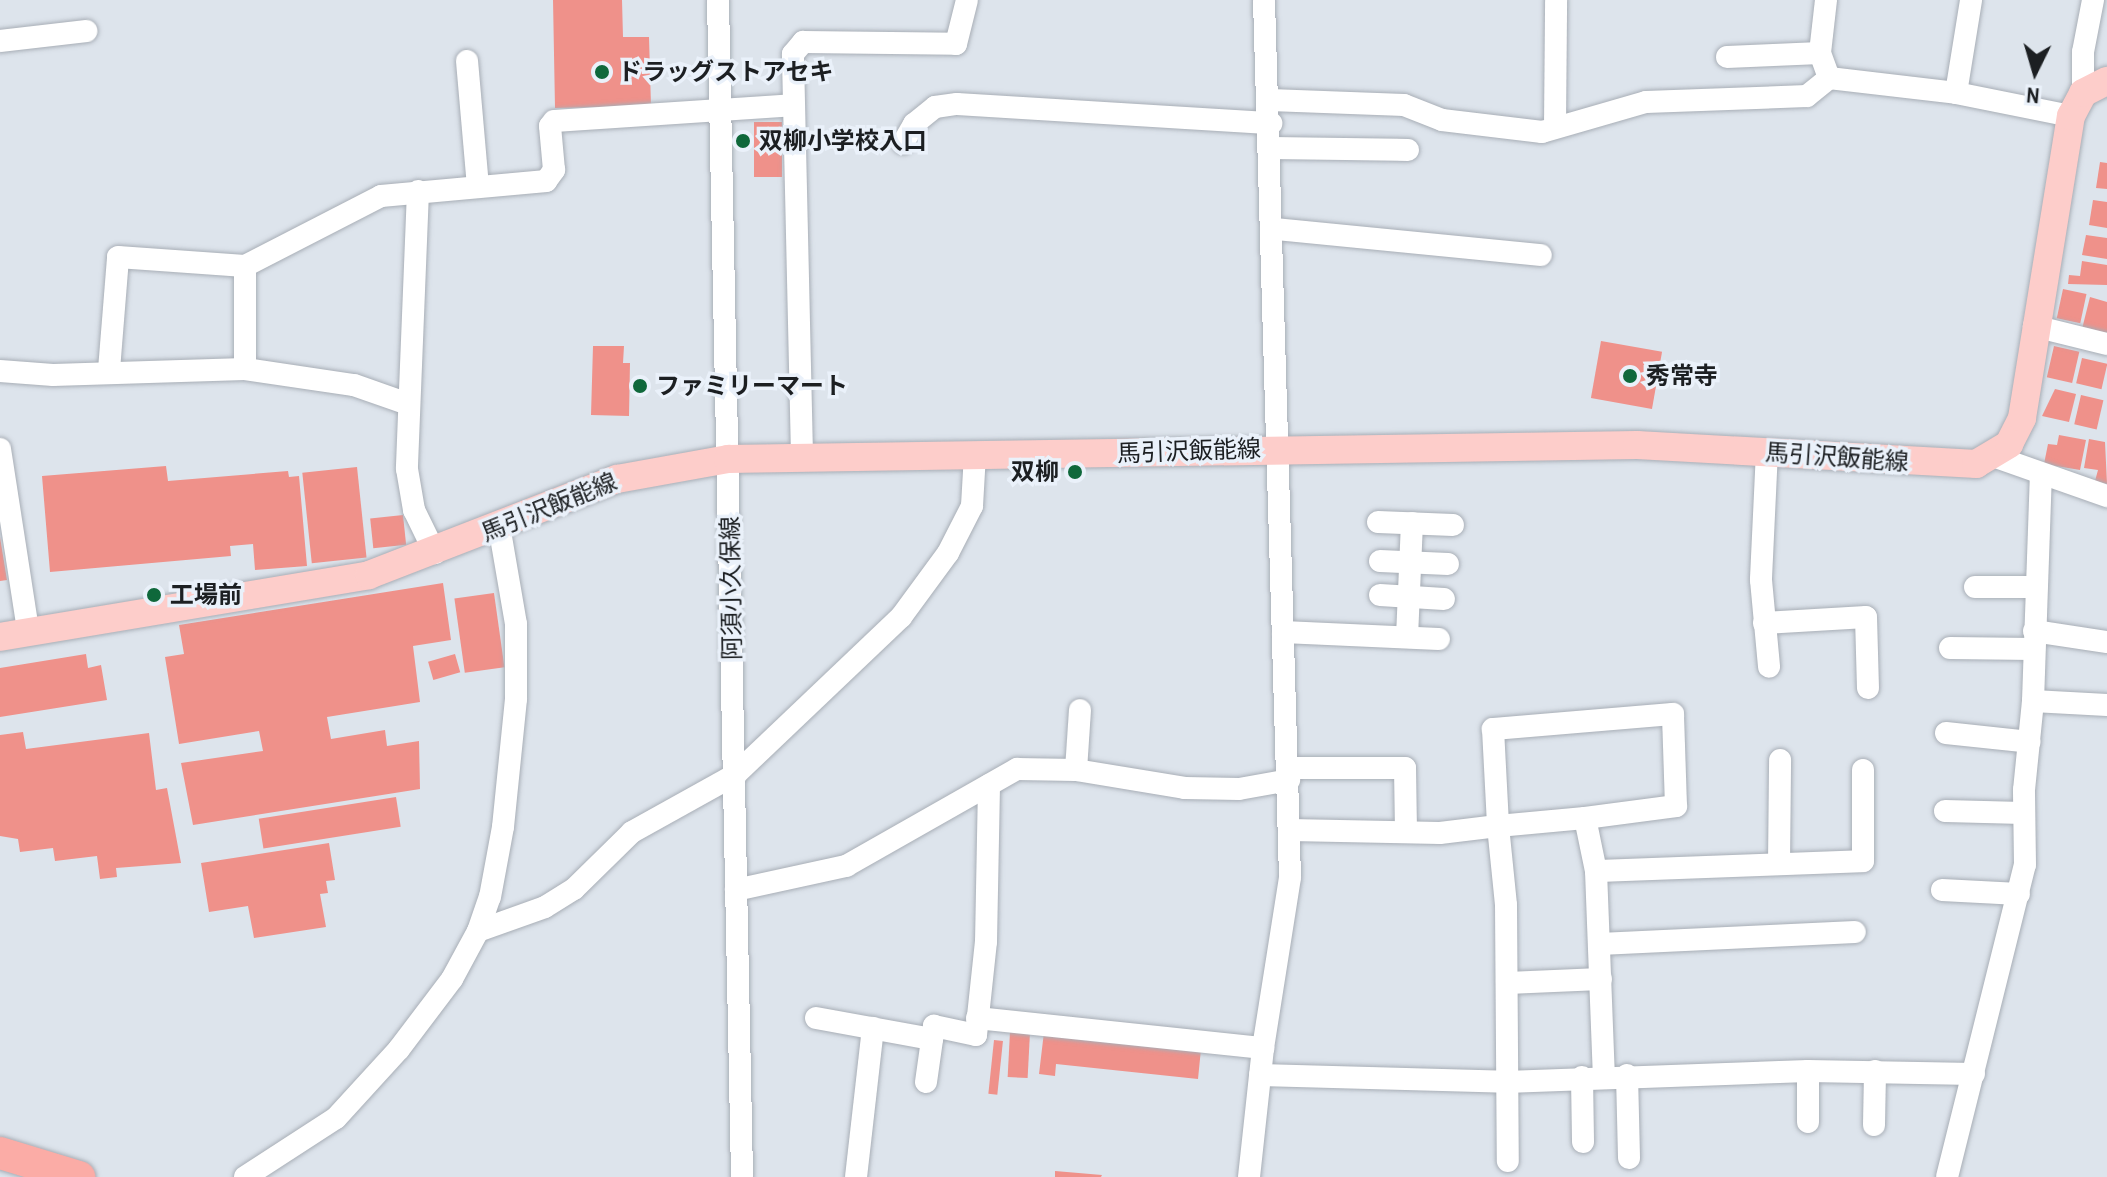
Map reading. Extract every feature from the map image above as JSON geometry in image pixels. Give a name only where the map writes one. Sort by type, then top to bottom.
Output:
[{"type":"highway","points":[[0,1153],[79,1177]]},
{"type":"main road","points":[[1996,457],[2009,444],[2022,418],[2034,326],[2087,97]]},
{"type":"main road","name":"馬引沢飯能線","points":[[0,637],[369,575],[435,553],[617,479],[728,459],[802,455],[1637,445],[1767,451],[1952,466],[1996,457]]},
{"type":"street","name":"阿須小久保線","points":[[718,0],[742,1177]]},
{"type":"street","points":[[802,455],[793,54],[803,42],[956,44],[967,0]]},
{"type":"street","points":[[1249,1177],[1263,1048],[1287,909],[1290,830],[1275,229],[1264,0]]},
{"type":"street","points":[[1555,127],[1556,0]]},
{"type":"street","points":[[1826,0],[1820,53],[1829,78]]},
{"type":"street","points":[[1956,93],[1971,0]]},
{"type":"street","points":[[1270,100],[1404,105],[1442,120],[1542,132],[1646,102],[1807,96],[1829,78],[1956,93],[2087,97],[2083,52],[2093,0]]},
{"type":"street","points":[[0,41],[86,31]]},
{"type":"street","points":[[1727,57],[1820,53]]},
{"type":"street","points":[[467,61],[478,186]]},
{"type":"street","points":[[903,143],[914,124],[935,107],[957,104],[1271,123]]},
{"type":"street","points":[[109,370],[118,257],[245,266],[353,215],[381,196],[552,177],[550,126],[554,121],[792,105]]},
{"type":"street","points":[[1272,148],[1408,150]]},
{"type":"street","points":[[418,191],[408,404],[412,496],[435,553]]},
{"type":"street","points":[[1275,229],[1541,255]]},
{"type":"street","points":[[245,266],[245,369]]},
{"type":"street","points":[[2034,326],[2107,344]]},
{"type":"street","points":[[0,371],[53,375],[109,370],[245,369],[354,385],[408,404]]},
{"type":"street","points":[[0,449],[28,630]]},
{"type":"street","points":[[1767,451],[1764,623],[1769,667]]},
{"type":"street","points":[[478,931],[545,907],[574,889],[632,832],[736,774],[901,617],[948,553],[972,506],[975,454]]},
{"type":"street","points":[[1996,457],[2041,476],[2107,496]]},
{"type":"street","points":[[1947,1177],[2025,865],[2023,813],[2033,701],[2041,476]]},
{"type":"street","points":[[1378,522],[1453,525]]},
{"type":"street","points":[[1407,637],[1412,523]]},
{"type":"street","points":[[245,1177],[336,1118],[416,1026],[452,979],[478,931],[490,897],[503,827],[516,699],[516,624],[499,526]]},
{"type":"street","points":[[1380,561],[1448,564]]},
{"type":"street","points":[[1975,587],[2036,587]]},
{"type":"street","points":[[1380,595],[1444,599]]},
{"type":"street","points":[[1764,623],[1866,617],[1868,688]]},
{"type":"street","points":[[1283,632],[1439,639]]},
{"type":"street","points":[[1950,648],[2034,640],[2107,642]]},
{"type":"street","points":[[2033,701],[2107,705]]},
{"type":"street","points":[[1076,770],[1080,710]]},
{"type":"street","points":[[1290,830],[1406,832],[1498,826],[1585,818],[1676,806],[1673,714],[1493,729],[1498,826],[1507,983],[1508,1161]]},
{"type":"street","points":[[1946,733],[2030,742]]},
{"type":"street","points":[[1779,864],[1780,760]]},
{"type":"street","points":[[736,890],[846,866],[1017,769],[1076,770],[1185,788],[1239,789],[1289,774],[1405,768],[1406,832]]},
{"type":"street","points":[[1596,871],[1863,861],[1863,770]]},
{"type":"street","points":[[926,1082],[934,1026],[976,1035],[986,942],[989,785]]},
{"type":"street","points":[[1945,811],[2023,813]]},
{"type":"street","points":[[1583,1142],[1593,1077],[1601,979],[1596,871],[1585,818]]},
{"type":"street","points":[[1942,890],[2019,894]]},
{"type":"street","points":[[1600,944],[1855,932]]},
{"type":"street","points":[[1507,983],[1601,979]]},
{"type":"street","points":[[816,1018],[932,1039]]},
{"type":"street","points":[[977,1018],[1263,1048]]},
{"type":"street","points":[[856,1177],[873,1028]]},
{"type":"street","points":[[1260,1075],[1506,1082],[1627,1075],[1808,1071],[1974,1074]]},
{"type":"street","points":[[1808,1071],[1808,1122]]},
{"type":"street","points":[[1874,1125],[1875,1071]]},
{"type":"street","points":[[1627,1075],[1629,1158]]},
{"type":"building","name":"ドラッグストアセキ","points":[[553,0],[622,0],[623,37],[649,37],[651,106],[555,108]]},
{"type":"building","points":[[754,122],[782,122],[782,177],[754,177]]},
{"type":"building","points":[[2100,162],[2107,163],[2107,189],[2096,188]]},
{"type":"building","points":[[2093,200],[2107,202],[2107,228],[2089,225]]},
{"type":"building","points":[[2086,235],[2107,238],[2107,259],[2082,255]]},
{"type":"building","points":[[2082,261],[2107,265],[2107,285],[2068,284],[2069,275],[2080,276]]},
{"type":"building","points":[[2063,289],[2086,294],[2080,323],[2057,318]]},
{"type":"building","points":[[2090,297],[2107,302],[2107,335],[2082,329]]},
{"type":"building","points":[[1601,341],[1662,352],[1652,409],[1591,398]]},
{"type":"building","points":[[593,346],[624,346],[623,363],[630,363],[629,416],[591,415]]},
{"type":"building","points":[[2054,346],[2079,352],[2072,383],[2047,377]]},
{"type":"building","points":[[2082,358],[2107,364],[2101,389],[2076,383]]},
{"type":"building","points":[[2055,389],[2076,394],[2069,422],[2042,416]]},
{"type":"building","points":[[2081,395],[2103,400],[2097,429],[2074,424]]},
{"type":"building","points":[[2059,435],[2086,440],[2080,470],[2044,464],[2048,444],[2057,445]]},
{"type":"building","points":[[2089,439],[2105,442],[2107,484],[2095,481],[2098,470],[2084,468]]},
{"type":"building","points":[[166,466],[168,481],[288,471],[289,477],[299,476],[307,566],[255,570],[253,544],[230,546],[231,556],[50,572],[42,476]]},
{"type":"building","points":[[357,467],[367,558],[312,563],[302,473]]},
{"type":"building","points":[[403,515],[406,545],[373,548],[370,518]]},
{"type":"building","points":[[0,537],[7,580],[0,581]]},
{"type":"building","points":[[443,583],[451,640],[413,646],[420,702],[327,717],[331,739],[385,730],[387,746],[419,741],[420,789],[193,825],[181,763],[263,751],[259,731],[179,744],[165,657],[184,654],[179,625]]},
{"type":"building","points":[[494,593],[504,667],[465,673],[454,599]]},
{"type":"building","points":[[86,654],[88,668],[101,665],[107,700],[0,717],[0,668]]},
{"type":"building","points":[[455,654],[460,672],[433,680],[428,662]]},
{"type":"building","points":[[23,732],[26,749],[149,733],[156,790],[167,788],[181,863],[116,868],[117,877],[100,879],[97,856],[55,861],[53,848],[20,852],[18,839],[0,836],[0,735]]},
{"type":"building","points":[[396,797],[401,827],[263,848],[259,819]]},
{"type":"building","points":[[329,843],[335,880],[326,881],[328,893],[320,894],[326,927],[254,938],[248,906],[209,912],[201,863]]},
{"type":"building","points":[[1010,1032],[1030,1033],[1028,1078],[1008,1077]]},
{"type":"building","points":[[1044,1032],[1201,1049],[1198,1079],[1056,1064],[1055,1076],[1039,1074]]},
{"type":"building","points":[[994,1040],[1003,1041],[997,1095],[988,1094]]},
{"type":"building","points":[[1055,1171],[1102,1175],[1055,1177]]},
{"type":"place","name":"ドラッグストアセキ","points":[[602,72]]},
{"type":"place","name":"双柳小学校入口","points":[[743,141]]},
{"type":"place","name":"秀常寺","points":[[1630,376]]},
{"type":"place","name":"ファミリーマート","points":[[640,386]]},
{"type":"place","name":"双柳","points":[[1075,472]]},
{"type":"place","name":"工場前","points":[[154,595]]}]
